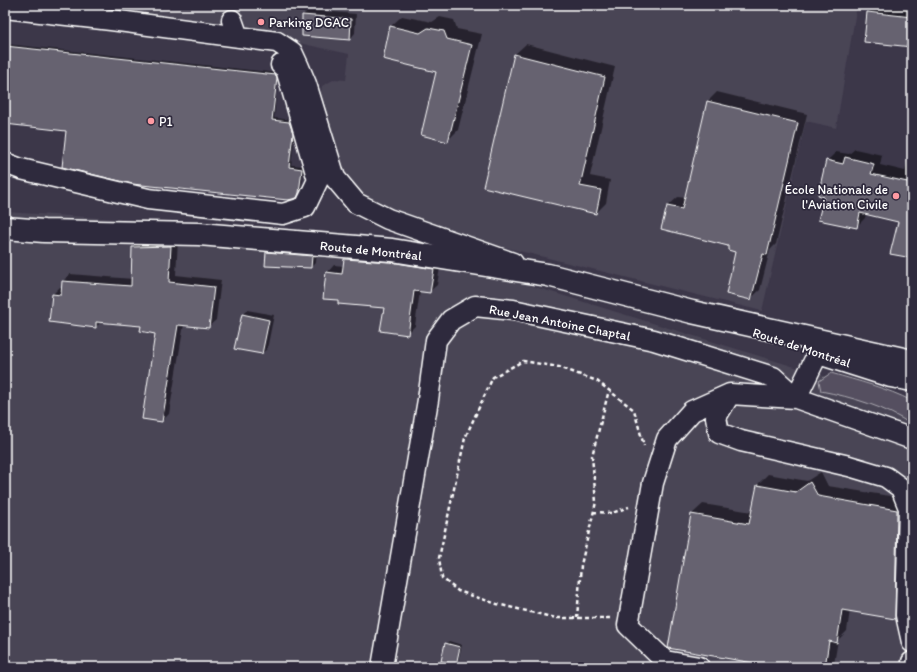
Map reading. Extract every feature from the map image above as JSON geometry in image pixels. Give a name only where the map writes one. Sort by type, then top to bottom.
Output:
[{"type":"main road","name":"Route de Montréal","points":[[5,228],[44,231],[199,234],[392,250],[548,275],[692,312],[912,361]]},
{"type":"main road","name":"Route de Montréal","points":[[5,235],[44,231]]},
{"type":"main road","name":"Route de Montréal","points":[[692,312],[891,376],[912,380]]},
{"type":"main road","points":[[891,376],[912,391]]},
{"type":"street","points":[[5,8],[111,20],[235,28],[278,38],[292,52],[306,84],[319,154],[318,180],[305,207],[283,214],[148,199],[22,169],[5,163]]},
{"type":"street","points":[[281,65],[286,69],[319,154],[335,178],[356,203],[388,219],[548,275]]},
{"type":"street","name":"Rue Jean Antoine Chaptal","points":[[382,667],[428,400],[436,340],[451,320],[475,306],[513,310],[654,340],[773,377],[796,398],[912,439]]},
{"type":"street","points":[[699,667],[665,661],[628,625],[653,483],[667,439],[692,411],[730,394],[796,398],[818,353]]},
{"type":"street","points":[[730,394],[716,417],[720,433],[741,441],[849,466],[886,477],[901,488],[909,508],[906,615],[912,642]]},
{"type":"street","points":[[912,662],[912,667]]},
{"type":"path","points":[[628,625],[607,617],[556,618],[497,604],[458,591],[442,578],[439,558],[464,438],[493,377],[523,361],[559,367],[597,381],[609,390],[634,410],[644,444],[643,451]]},
{"type":"path","points":[[577,618],[582,565],[596,502],[592,456],[609,390]]},
{"type":"path","points":[[629,507],[631,500]]},
{"type":"path","points":[[593,512],[612,513],[629,507]]},
{"type":"path","points":[[629,507],[647,519]]},
{"type":"shaded area","points":[[73,5],[857,5],[836,128],[806,121],[762,311],[459,236],[373,207],[341,173],[320,98],[322,86],[335,79],[346,80],[349,54],[181,17]]},
{"type":"shaded area","points":[[866,5],[912,5],[912,13]]},
{"type":"shaded area","points":[[5,212],[363,234],[912,403],[912,667],[5,667]]},
{"type":"shaded area","points":[[831,373],[883,389],[912,401],[912,425],[880,408],[845,396],[821,391],[819,381]]},
{"type":"building","points":[[867,12],[912,17],[912,47],[864,42]]},
{"type":"building","points":[[302,15],[351,19],[350,40],[302,36]]},
{"type":"building","points":[[390,26],[420,33],[428,28],[444,31],[447,39],[472,45],[448,142],[421,135],[436,72],[383,59]]},
{"type":"building","name":"P1","points":[[5,46],[276,75],[277,78],[272,120],[289,122],[293,133],[289,167],[302,169],[297,198],[288,200],[132,184],[62,167],[66,131],[5,124]]},
{"type":"building","points":[[514,54],[605,77],[580,186],[601,190],[596,214],[483,187]]},
{"type":"building","points":[[707,101],[798,123],[767,255],[763,254],[751,300],[726,294],[735,252],[728,250],[728,246],[661,229],[667,206],[682,209]]},
{"type":"building","points":[[845,157],[874,164],[871,174],[912,183],[912,258],[890,254],[898,222],[860,213],[857,228],[818,220],[824,197],[818,195],[826,160],[843,164]]},
{"type":"building","points":[[171,246],[169,282],[214,287],[209,328],[178,325],[162,422],[142,419],[155,334],[140,331],[141,326],[96,322],[96,328],[49,322],[52,294],[61,295],[62,281],[131,286],[132,247]]},
{"type":"building","points":[[266,252],[312,256],[311,268],[265,266]]},
{"type":"building","points":[[344,259],[390,262],[434,269],[430,293],[414,291],[408,335],[380,331],[384,308],[338,304],[338,300],[323,299],[326,272],[342,274]]},
{"type":"building","points":[[242,314],[269,320],[262,354],[234,349]]},
{"type":"building","points":[[810,482],[818,496],[897,510],[895,619],[842,610],[837,643],[829,641],[825,667],[776,667],[668,648],[691,514],[749,524],[757,485],[796,492]]},
{"type":"building","points":[[445,643],[460,647],[456,665],[441,661]]},
{"type":"place","name":"Parking DGAC","points":[[261,22]]},
{"type":"place","name":"P1","points":[[151,121]]},
{"type":"place","name":"École Nationale de l'Aviation Civile","points":[[896,196]]}]
